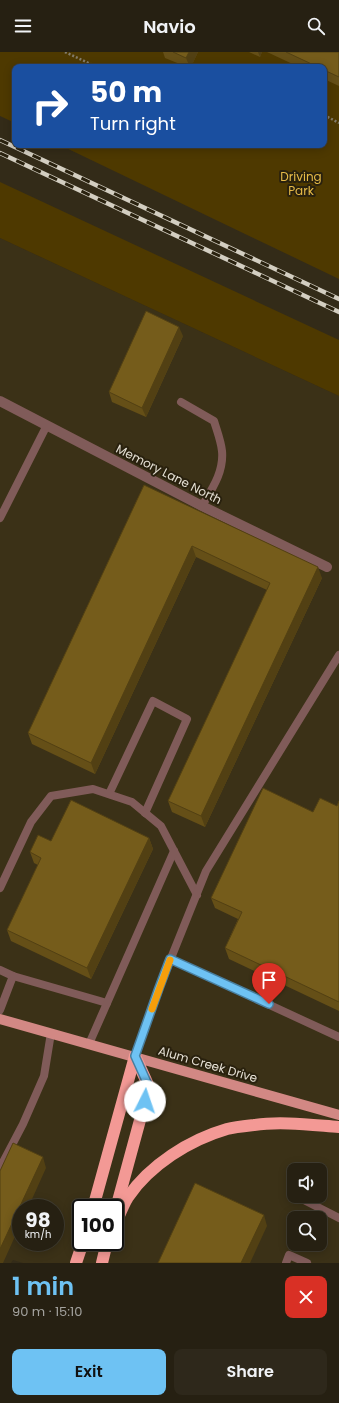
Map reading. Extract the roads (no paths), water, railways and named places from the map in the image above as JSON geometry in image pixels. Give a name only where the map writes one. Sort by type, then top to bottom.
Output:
[{"type":"highway","points":[[95,1199],[135,1056]]},
{"type":"highway","points":[[119,1199],[149,1087],[135,1056]]},
{"type":"highway","points":[[124,1206],[128,1197],[146,1176],[167,1158],[197,1141],[227,1129],[256,1124],[302,1124],[339,1128]]},
{"type":"highway","points":[[76,1263],[80,1251]]},
{"type":"highway","points":[[102,1263],[105,1251]]},
{"type":"main road","name":"Alum Creek Drive","points":[[0,1019],[339,1115]]},
{"type":"street","name":"Memory Lane North","points":[[0,402],[202,506],[327,567]]},
{"type":"lane","points":[[181,402],[214,421],[222,452],[217,481],[202,506]]},
{"type":"lane","points":[[0,518],[47,425]]},
{"type":"lane","points":[[135,1056],[170,959],[206,871],[339,655]]},
{"type":"lane","points":[[109,794],[153,702],[187,719],[145,813]]},
{"type":"lane","points":[[0,888],[31,822],[51,796],[93,789],[132,802],[161,826],[197,895]]},
{"type":"lane","points":[[90,1044],[174,851]]},
{"type":"lane","points":[[170,959],[339,1037]]},
{"type":"lane","points":[[0,970],[13,976],[107,1003]]},
{"type":"lane","points":[[0,1010],[13,976]]},
{"type":"lane","points":[[0,1168],[23,1124],[44,1076],[51,1033]]},
{"type":"lane","points":[[310,1203],[339,1218]]},
{"type":"lane","points":[[286,1263],[289,1255],[307,1263]]},
{"type":"railway","points":[[0,140],[12,146]]},
{"type":"railway","points":[[17,148],[339,299]]},
{"type":"railway","points":[[0,153],[339,312]]},
{"type":"park label","name":"Driving Park","points":[[301,183]]}]
